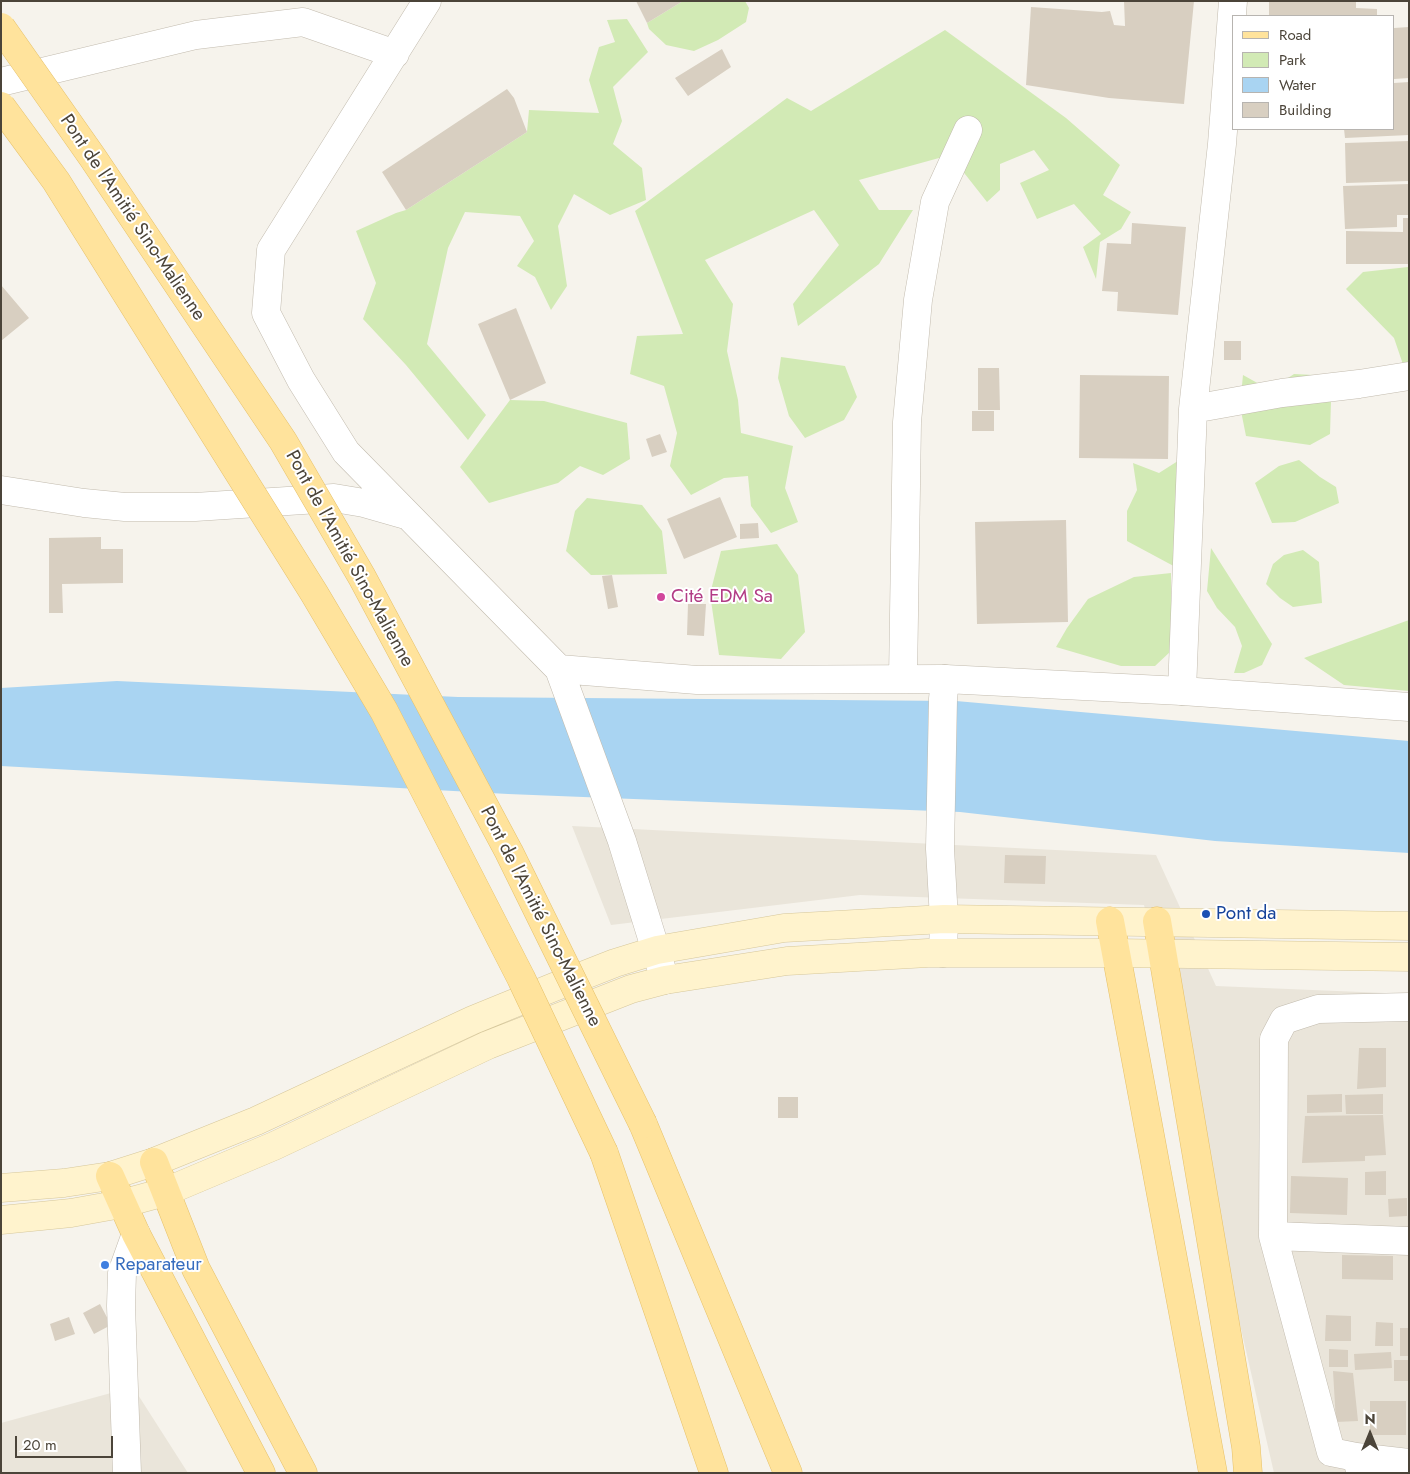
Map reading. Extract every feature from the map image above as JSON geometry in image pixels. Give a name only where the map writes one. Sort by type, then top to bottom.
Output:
[{"type":"main road","name":"Pont de l'Amitié Sino-Malienne","points":[[1,27],[93,158],[283,441],[366,586],[509,852],[643,1124],[789,1470]]},
{"type":"main road","points":[[1,106],[56,181],[293,560],[384,711],[495,928],[604,1153],[636,1249],[714,1467]]},
{"type":"main road","points":[[1,1188],[64,1183],[110,1176],[154,1162],[256,1122],[473,1020],[572,980],[657,950],[784,928],[944,919],[1409,926]]},
{"type":"main road","points":[[1110,922],[1213,1473]]},
{"type":"main road","points":[[1157,922],[1246,1447],[1248,1473]]},
{"type":"main road","points":[[1,1220],[71,1213],[121,1204],[165,1192],[274,1146],[488,1045],[631,989],[665,980],[787,961],[943,953],[1409,956]]},
{"type":"main road","points":[[154,1162],[196,1269],[303,1473]]},
{"type":"main road","points":[[110,1176],[136,1234],[261,1473]]},
{"type":"street","points":[[427,1],[271,250],[266,313],[302,380],[346,452],[563,680],[622,841],[665,980]]},
{"type":"street","points":[[1182,691],[1193,409],[1222,144],[1232,1]]},
{"type":"street","points":[[1,82],[196,34],[302,22],[395,54]]},
{"type":"street","points":[[903,678],[907,422],[918,300],[935,202],[968,130]]},
{"type":"street","points":[[1193,409],[1282,392],[1359,384],[1409,376]]},
{"type":"street","points":[[1,490],[84,503],[125,507],[195,507],[334,498],[364,503],[407,516]]},
{"type":"street","points":[[563,680],[903,678],[944,689],[1182,691],[1409,707]]},
{"type":"street","points":[[943,953],[944,919],[940,850],[944,689]]},
{"type":"street","points":[[1409,1007],[1318,1009],[1284,1020],[1274,1039],[1273,1236],[1320,1417],[1344,1464],[1409,1463]]},
{"type":"street","points":[[127,1473],[121,1306],[122,1272],[136,1234]]},
{"type":"street","points":[[1273,1236],[1409,1241]]},
{"type":"shaded area","points":[[572,826],[1156,855],[1216,986],[1409,994],[1409,1473],[1274,1473],[1144,905],[860,895],[611,925]]},
{"type":"shaded area","points":[[133,1387],[188,1473],[1,1473],[1,1423]]},
{"type":"green space","points":[[683,1],[745,1],[749,8],[746,22],[718,40],[694,51],[666,45],[649,29],[647,23]]},
{"type":"green space","points":[[627,19],[648,52],[613,87],[622,121],[613,144],[642,168],[646,200],[610,215],[574,194],[558,226],[567,286],[551,310],[535,277],[517,266],[534,241],[520,216],[465,212],[448,248],[427,344],[486,415],[468,440],[406,365],[363,319],[376,283],[356,231],[406,210],[527,132],[529,110],[599,113],[589,80],[599,47],[615,42],[607,20]]},
{"type":"green space","points":[[945,30],[1066,118],[1120,165],[1103,195],[1131,212],[1121,229],[1100,242],[1096,279],[1083,247],[1101,234],[1074,204],[1037,219],[1020,183],[1049,170],[1034,150],[1000,164],[1000,190],[987,202],[950,155],[859,180],[879,210],[913,210],[879,264],[798,326],[793,304],[839,245],[814,210],[705,260],[733,304],[727,351],[738,400],[741,433],[793,446],[785,488],[798,522],[771,533],[751,506],[748,476],[724,478],[691,495],[670,466],[677,433],[664,386],[630,374],[637,336],[683,334],[635,211],[787,98],[811,111]]},
{"type":"green space","points":[[1408,267],[1409,382],[1394,338],[1346,289],[1363,272]]},
{"type":"green space","points":[[781,357],[845,366],[857,397],[844,420],[805,438],[789,416],[778,378]]},
{"type":"green space","points":[[1294,374],[1314,375],[1331,401],[1330,434],[1310,445],[1246,436],[1240,406],[1243,375],[1270,390]]},
{"type":"green space","points":[[510,400],[544,401],[627,423],[630,459],[603,475],[580,466],[558,483],[489,503],[460,467]]},
{"type":"green space","points":[[1181,459],[1181,570],[1127,541],[1127,511],[1137,490],[1133,463],[1159,473]]},
{"type":"green space","points":[[1299,460],[1336,487],[1339,503],[1295,522],[1272,523],[1255,483],[1279,466]]},
{"type":"green space","points":[[587,498],[642,505],[662,531],[667,574],[591,575],[566,551],[575,511]]},
{"type":"green space","points":[[777,544],[798,575],[805,632],[781,659],[719,655],[710,594],[721,551]]},
{"type":"green space","points":[[1211,548],[1272,644],[1262,665],[1244,673],[1234,673],[1242,646],[1235,627],[1217,608],[1207,591]]},
{"type":"green space","points":[[1303,550],[1319,562],[1322,603],[1293,607],[1280,598],[1266,584],[1273,564],[1284,555]]},
{"type":"green space","points":[[1171,573],[1171,651],[1155,666],[1121,666],[1056,647],[1088,599],[1134,577]]},
{"type":"green space","points":[[1409,620],[1409,691],[1344,685],[1304,658]]},
{"type":"water","points":[[117,681],[458,697],[956,701],[1409,741],[1409,853],[1215,841],[960,812],[508,794],[1,766],[1,688]]},
{"type":"building","points":[[636,1],[683,1],[647,23]]},
{"type":"building","points":[[1124,1],[1194,1],[1184,104],[1109,98],[1026,85],[1031,7],[1110,11],[1114,25],[1125,26]]},
{"type":"building","points":[[1269,1],[1356,1],[1356,8],[1377,9],[1377,15],[1269,15]]},
{"type":"building","points":[[1409,27],[1409,78],[1395,79],[1395,28]]},
{"type":"building","points":[[722,49],[731,67],[688,96],[675,78]]},
{"type":"building","points":[[1409,82],[1409,135],[1345,138],[1344,130],[1395,130],[1395,83]]},
{"type":"building","points":[[507,89],[514,98],[527,132],[406,210],[382,172]]},
{"type":"building","points":[[1409,141],[1409,181],[1346,183],[1345,143]]},
{"type":"building","points":[[1409,184],[1409,215],[1397,215],[1397,227],[1345,229],[1343,186]]},
{"type":"building","points":[[1403,218],[1409,218],[1409,264],[1346,264],[1346,231],[1403,232]]},
{"type":"building","points":[[1132,223],[1186,227],[1178,315],[1117,311],[1118,292],[1102,291],[1107,243],[1131,244]]},
{"type":"building","points":[[1,285],[29,318],[1,341]]},
{"type":"building","points":[[516,308],[546,383],[510,400],[478,324]]},
{"type":"building","points":[[1224,341],[1241,341],[1241,360],[1224,360]]},
{"type":"building","points":[[978,368],[999,368],[1000,410],[978,410]]},
{"type":"building","points":[[1080,375],[1169,376],[1168,459],[1079,458]]},
{"type":"building","points":[[972,411],[994,411],[994,431],[972,431]]},
{"type":"building","points":[[660,434],[667,452],[652,457],[646,439]]},
{"type":"building","points":[[720,497],[737,537],[684,559],[667,519]]},
{"type":"building","points":[[1066,520],[1068,622],[977,624],[975,522]]},
{"type":"building","points":[[758,523],[759,538],[740,539],[740,524]]},
{"type":"building","points":[[101,537],[101,549],[123,549],[123,583],[62,584],[63,613],[49,613],[49,538]]},
{"type":"building","points":[[612,575],[618,607],[608,609],[602,576]]},
{"type":"building","points":[[688,604],[706,604],[704,636],[687,635]]},
{"type":"building","points":[[1005,855],[1046,856],[1045,884],[1004,883]]},
{"type":"building","points":[[1359,1048],[1386,1048],[1386,1087],[1357,1089]]},
{"type":"building","points":[[1342,1094],[1342,1112],[1307,1113],[1307,1095]]},
{"type":"building","points":[[1383,1094],[1383,1114],[1346,1114],[1345,1095]]},
{"type":"building","points":[[778,1097],[798,1097],[798,1118],[778,1118]]},
{"type":"building","points":[[1383,1115],[1386,1155],[1365,1156],[1365,1161],[1302,1163],[1305,1116]]},
{"type":"building","points":[[1386,1171],[1386,1195],[1365,1195],[1365,1172]]},
{"type":"building","points":[[1291,1176],[1348,1178],[1347,1215],[1290,1213]]},
{"type":"building","points":[[1407,1198],[1407,1216],[1389,1217],[1388,1199]]},
{"type":"building","points":[[1342,1255],[1393,1256],[1393,1280],[1342,1279]]},
{"type":"building","points":[[100,1304],[111,1325],[94,1334],[83,1313]]},
{"type":"building","points":[[1326,1315],[1351,1316],[1351,1341],[1325,1341]]},
{"type":"building","points":[[69,1317],[75,1334],[55,1341],[50,1324]]},
{"type":"building","points":[[1376,1322],[1393,1323],[1393,1346],[1375,1346]]},
{"type":"building","points":[[1400,1328],[1409,1328],[1409,1356],[1400,1356]]},
{"type":"building","points":[[1329,1349],[1348,1350],[1348,1367],[1329,1367]]},
{"type":"building","points":[[1391,1352],[1392,1368],[1355,1370],[1354,1354]]},
{"type":"building","points":[[1394,1360],[1409,1360],[1409,1381],[1394,1381]]},
{"type":"building","points":[[1333,1371],[1353,1373],[1358,1421],[1336,1422]]},
{"type":"building","points":[[1370,1401],[1406,1401],[1406,1435],[1370,1435]]},
{"type":"place","name":"Cité EDM Sa","points":[[661,597]]},
{"type":"place","name":"Pont da","points":[[1206,914]]},
{"type":"place","name":"Reparateur","points":[[105,1265]]}]
